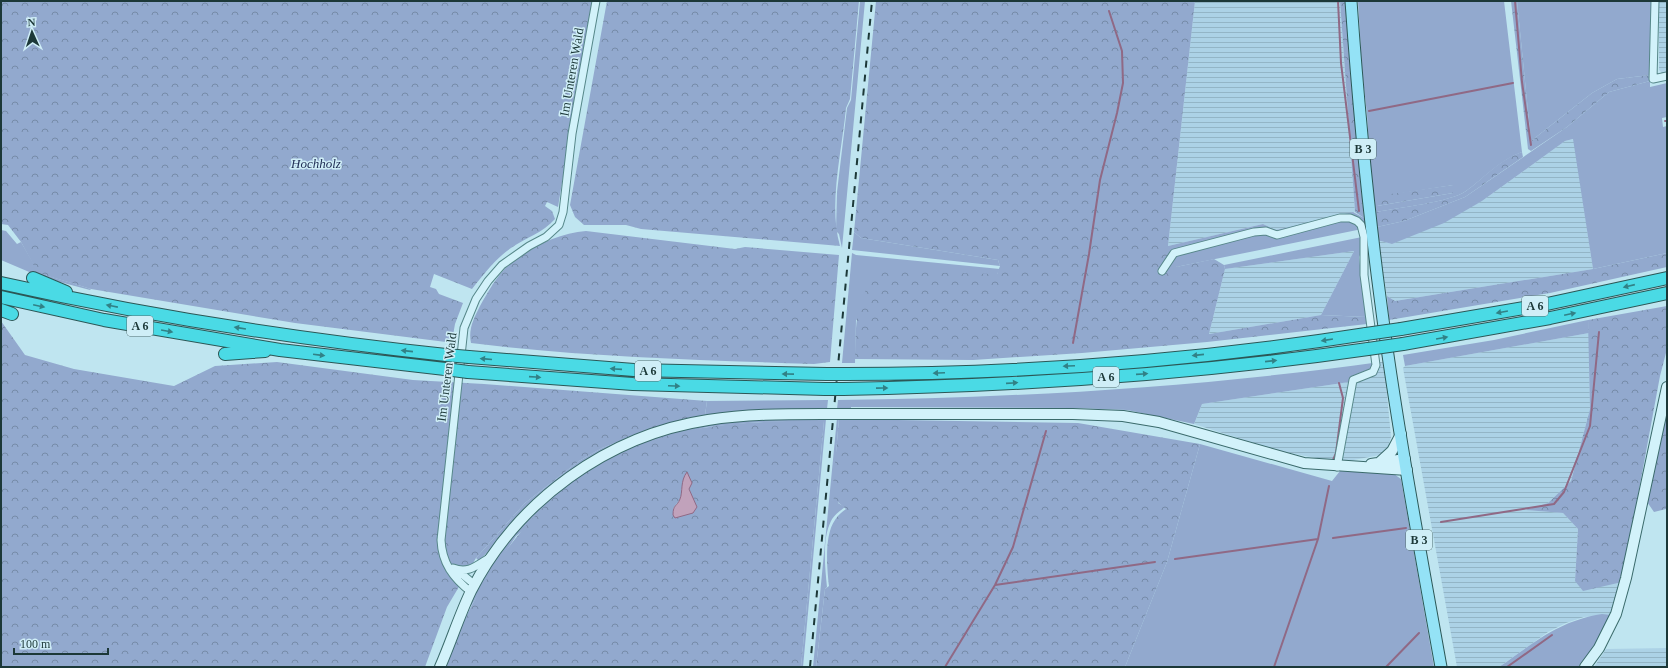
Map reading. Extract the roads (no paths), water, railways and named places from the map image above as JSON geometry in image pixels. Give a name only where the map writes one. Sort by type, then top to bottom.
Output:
[{"type":"highway","points":[[34,278],[91,302]]},
{"type":"highway","name":"A 6","points":[[1,283],[91,302],[278,334],[446,355],[634,370],[844,374],[927,373],[1119,363],[1276,347],[1401,329],[1547,304],[1667,278]]},
{"type":"highway","name":"A 6","points":[[1,297],[104,320],[280,350],[468,372],[633,384],[843,389],[933,387],[1132,375],[1234,365],[1403,344],[1550,318],[1667,293]]},
{"type":"highway","points":[[225,354],[280,350]]},
{"type":"main road","name":"B 3","points":[[1351,1],[1368,198],[1381,305],[1406,465],[1441,667]]},
{"type":"main road","points":[[1585,667],[1599,648],[1616,614],[1626,578],[1661,408],[1667,387]]},
{"type":"main road","points":[[440,667],[473,588],[492,556],[530,511],[555,488],[584,467],[630,443],[655,433],[706,420],[760,414],[1073,414],[1122,416],[1159,422],[1304,463],[1351,467],[1406,465]]},
{"type":"main road","points":[[1379,463],[1392,451],[1401,434]]},
{"type":"main road","points":[[1351,467],[1379,463],[1406,465]]},
{"type":"street","name":"Im Unteren Wald","points":[[473,588],[458,582],[449,570],[442,551],[464,328],[476,299],[488,281],[502,265],[529,246],[546,237],[559,225],[564,212],[572,134],[596,1]]},
{"type":"street","points":[[1655,1],[1653,79],[1667,76]]},
{"type":"street","points":[[1162,271],[1174,253],[1254,232],[1266,231],[1277,236],[1345,217],[1357,221],[1361,225],[1364,237],[1364,275],[1368,312],[1377,359],[1376,369],[1373,372],[1353,380],[1337,466]]},
{"type":"street","points":[[453,568],[461,571],[477,567],[492,556]]},
{"type":"street","points":[[445,559],[473,588]]},
{"type":"waterway","points":[[1338,1],[1341,63],[1359,211]]},
{"type":"waterway","points":[[1515,1],[1522,82],[1531,145]]},
{"type":"waterway","points":[[1073,343],[1089,254],[1100,180],[1123,83],[1122,51],[1109,11]]},
{"type":"waterway","points":[[1369,111],[1513,83]]},
{"type":"waterway","points":[[1441,522],[1554,504],[1564,492],[1590,426],[1599,332]]},
{"type":"waterway","points":[[1333,460],[1336,453],[1343,398],[1339,383]]},
{"type":"waterway","points":[[945,667],[995,585],[1013,547],[1046,431]]},
{"type":"waterway","points":[[1274,667],[1318,539],[1329,486]]},
{"type":"waterway","points":[[1333,538],[1406,528]]},
{"type":"waterway","points":[[1175,559],[1318,539]]},
{"type":"waterway","points":[[995,585],[1155,562]]},
{"type":"waterway","points":[[1386,667],[1419,633]]},
{"type":"waterway","points":[[1507,667],[1552,635]]},
{"type":"railway","points":[[810,667],[872,1]]},
{"type":"park label","name":"Hochholz","points":[[316,163]]}]
